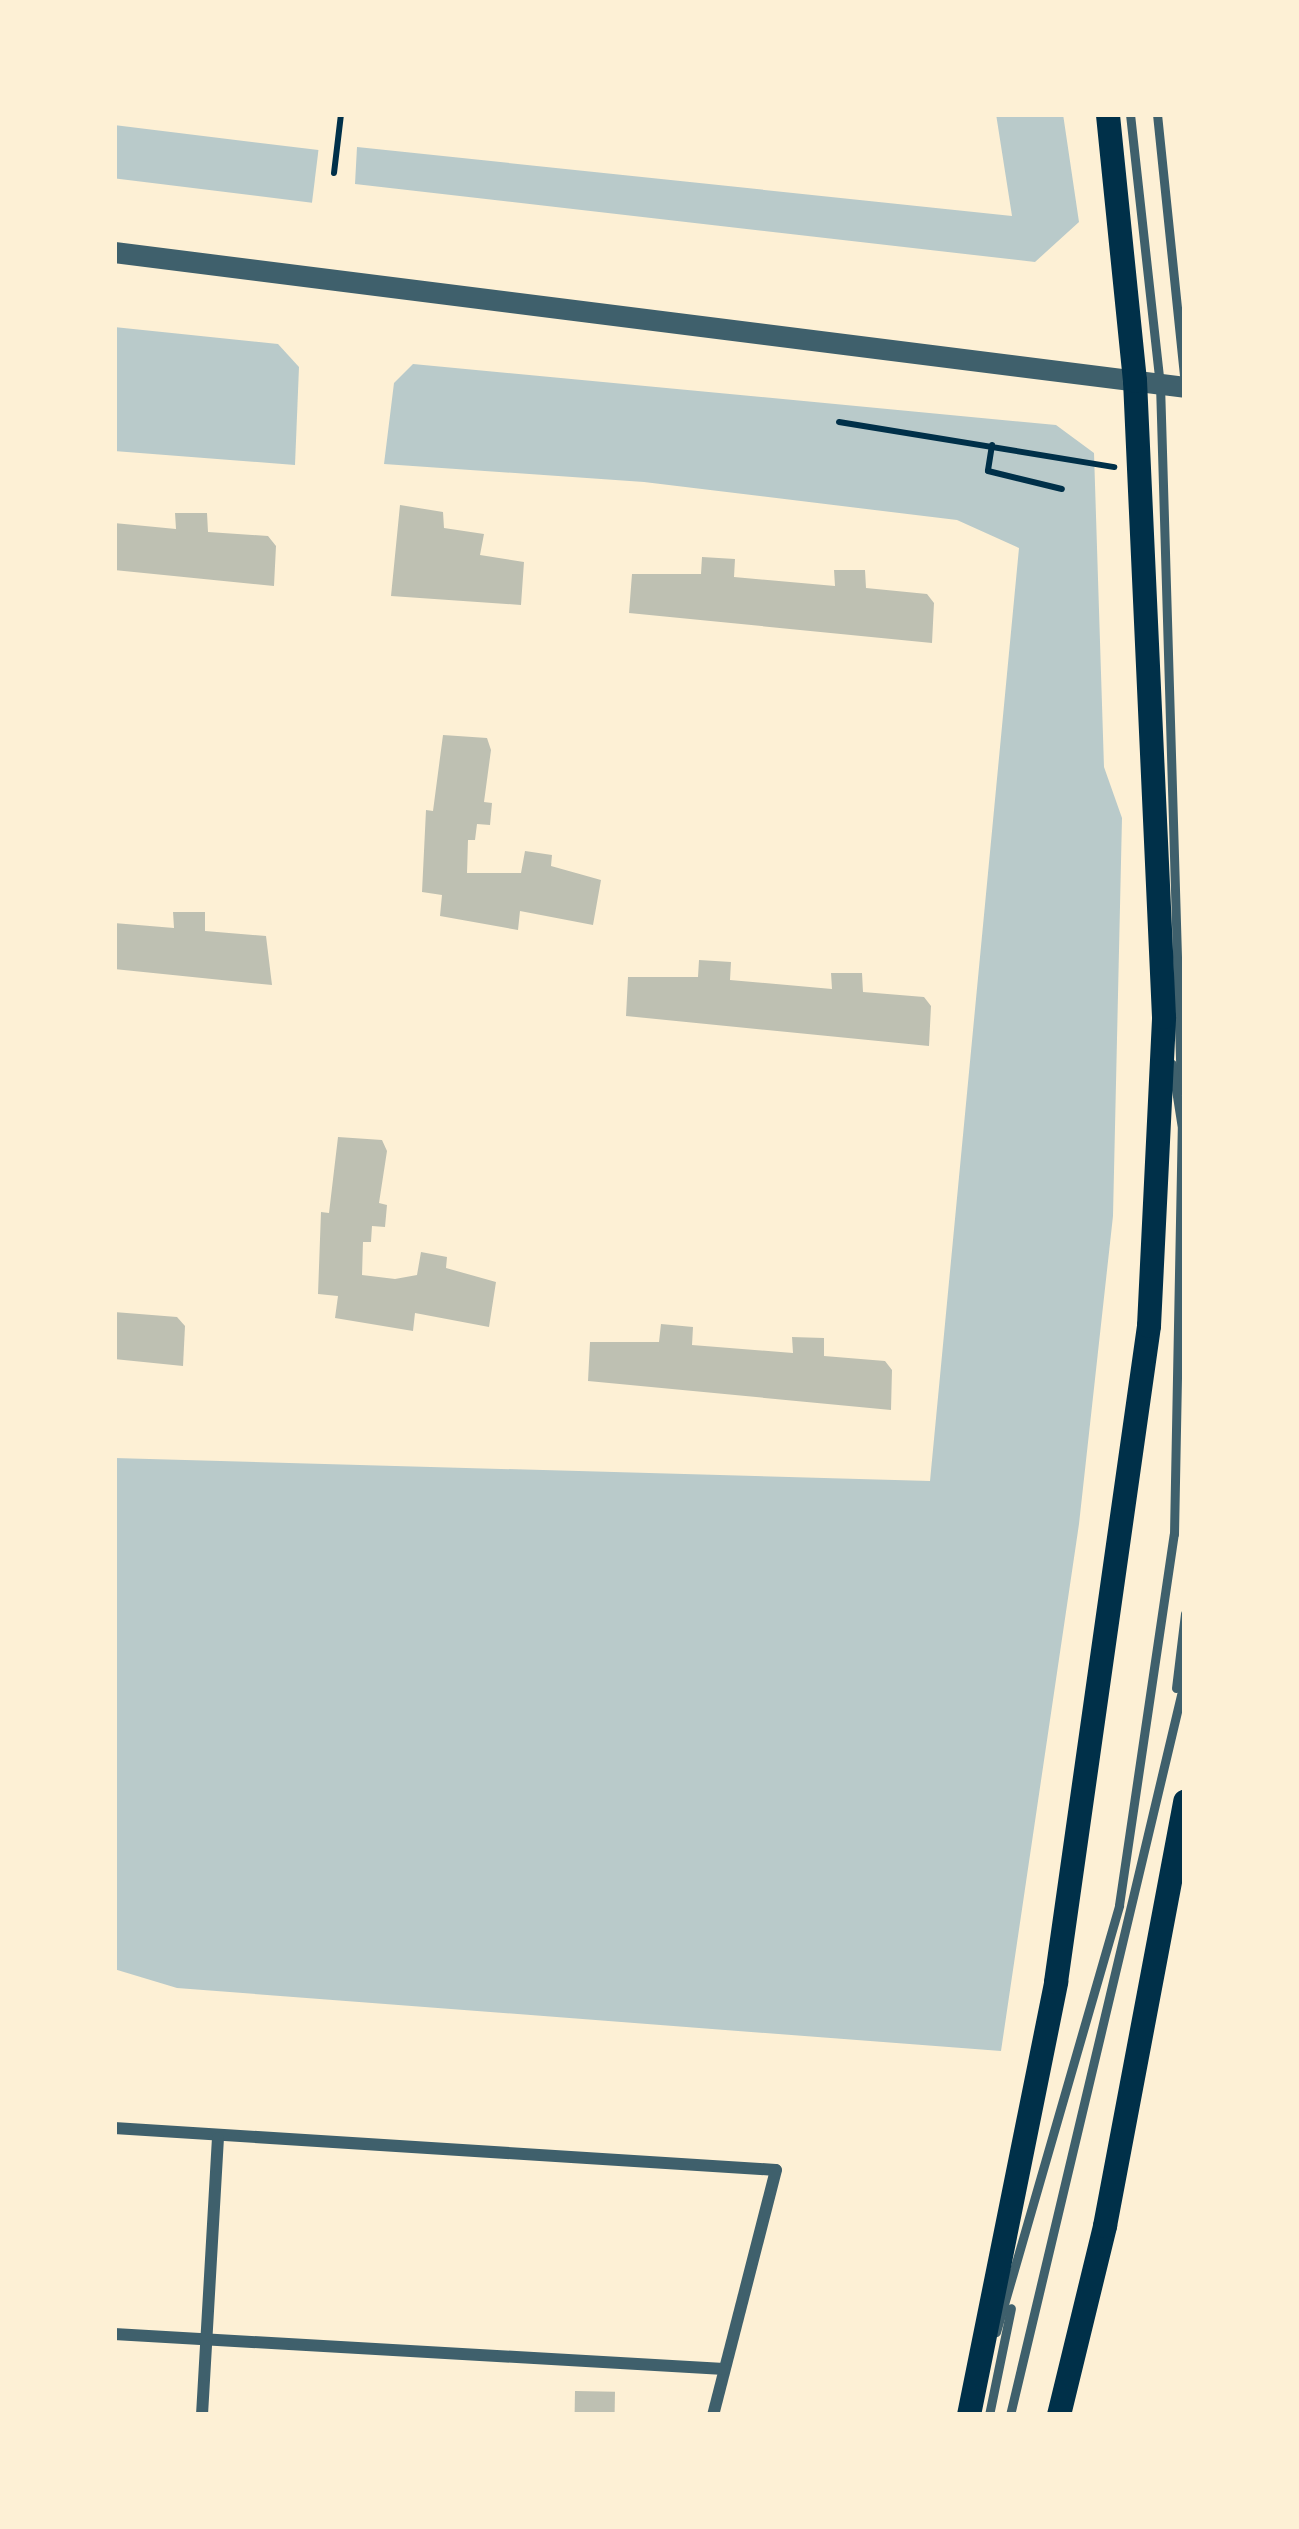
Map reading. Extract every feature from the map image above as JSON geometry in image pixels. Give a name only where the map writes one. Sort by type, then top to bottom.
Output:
[{"type":"main road","points":[[969,2415],[1056,1982],[1105,1681],[1149,1326],[1164,1017],[1147,382],[1108,114]]},
{"type":"main road","points":[[1059,2415],[1105,2227],[1185,1801]]},
{"type":"street","points":[[114,252],[1185,388]]},
{"type":"street","points":[[114,2128],[776,2170],[713,2415]]},
{"type":"street","points":[[202,2415],[218,2138]]},
{"type":"street","points":[[114,2334],[724,2369]]},
{"type":"lane","points":[[989,2415],[1084,2008],[1119,1905],[1174,1534],[1182,1128],[1130,114]]},
{"type":"lane","points":[[1157,114],[1185,388]]},
{"type":"lane","points":[[1164,1017],[1182,1128]]},
{"type":"lane","points":[[1010,2415],[1162,1792],[1185,1614]]},
{"type":"lane","points":[[1174,1706],[1185,1678]]},
{"type":"lane","points":[[977,2379],[1016,2285]]},
{"type":"path","points":[[334,172],[341,114]]},
{"type":"path","points":[[839,422],[1119,468]]},
{"type":"path","points":[[992,445],[988,471],[1062,489]]},
{"type":"shaded area","points":[[996,114],[1063,114],[1079,222],[1035,262],[355,184],[357,147],[1012,216]]},
{"type":"shaded area","points":[[114,125],[318,150],[312,203],[114,178]]},
{"type":"shaded area","points":[[114,327],[278,344],[299,367],[295,465],[114,451]]},
{"type":"shaded area","points":[[413,364],[1056,425],[1094,453],[1104,767],[1122,818],[1113,1216],[1079,1524],[1001,2051],[177,1988],[114,1969],[114,1458],[930,1481],[1019,548],[957,520],[644,482],[384,464],[394,383]]},
{"type":"building","points":[[400,505],[443,512],[444,528],[484,534],[480,555],[524,562],[521,605],[391,596]]},
{"type":"building","points":[[175,513],[207,513],[208,532],[268,536],[276,546],[274,586],[114,570],[114,523],[176,529]]},
{"type":"building","points":[[702,557],[735,559],[734,577],[835,586],[834,570],[865,570],[866,588],[927,594],[934,603],[932,643],[629,613],[632,574],[701,574]]},
{"type":"building","points":[[443,735],[487,738],[491,750],[484,802],[492,803],[490,825],[477,824],[475,840],[468,840],[467,873],[521,873],[525,851],[552,855],[551,866],[601,880],[593,925],[520,911],[518,930],[440,916],[442,895],[422,892],[426,810],[433,811]]},
{"type":"building","points":[[173,912],[205,912],[205,931],[266,936],[272,985],[114,969],[114,923],[174,928]]},
{"type":"building","points":[[699,960],[731,962],[730,980],[832,989],[831,973],[862,973],[863,992],[924,997],[931,1006],[929,1046],[626,1016],[628,977],[698,977]]},
{"type":"building","points":[[338,1137],[382,1140],[387,1151],[379,1203],[387,1205],[385,1227],[372,1226],[371,1242],[363,1242],[362,1275],[395,1279],[417,1275],[421,1252],[447,1257],[446,1268],[496,1282],[489,1327],[415,1313],[413,1331],[335,1318],[338,1296],[318,1294],[321,1212],[329,1213]]},
{"type":"building","points":[[114,1312],[177,1317],[185,1326],[183,1366],[114,1359]]},
{"type":"building","points":[[661,1324],[693,1327],[692,1345],[793,1353],[792,1337],[824,1338],[824,1356],[885,1361],[892,1370],[891,1410],[588,1381],[590,1342],[659,1342]]},
{"type":"building","points":[[575,2391],[615,2392],[615,2415],[575,2415]]}]
